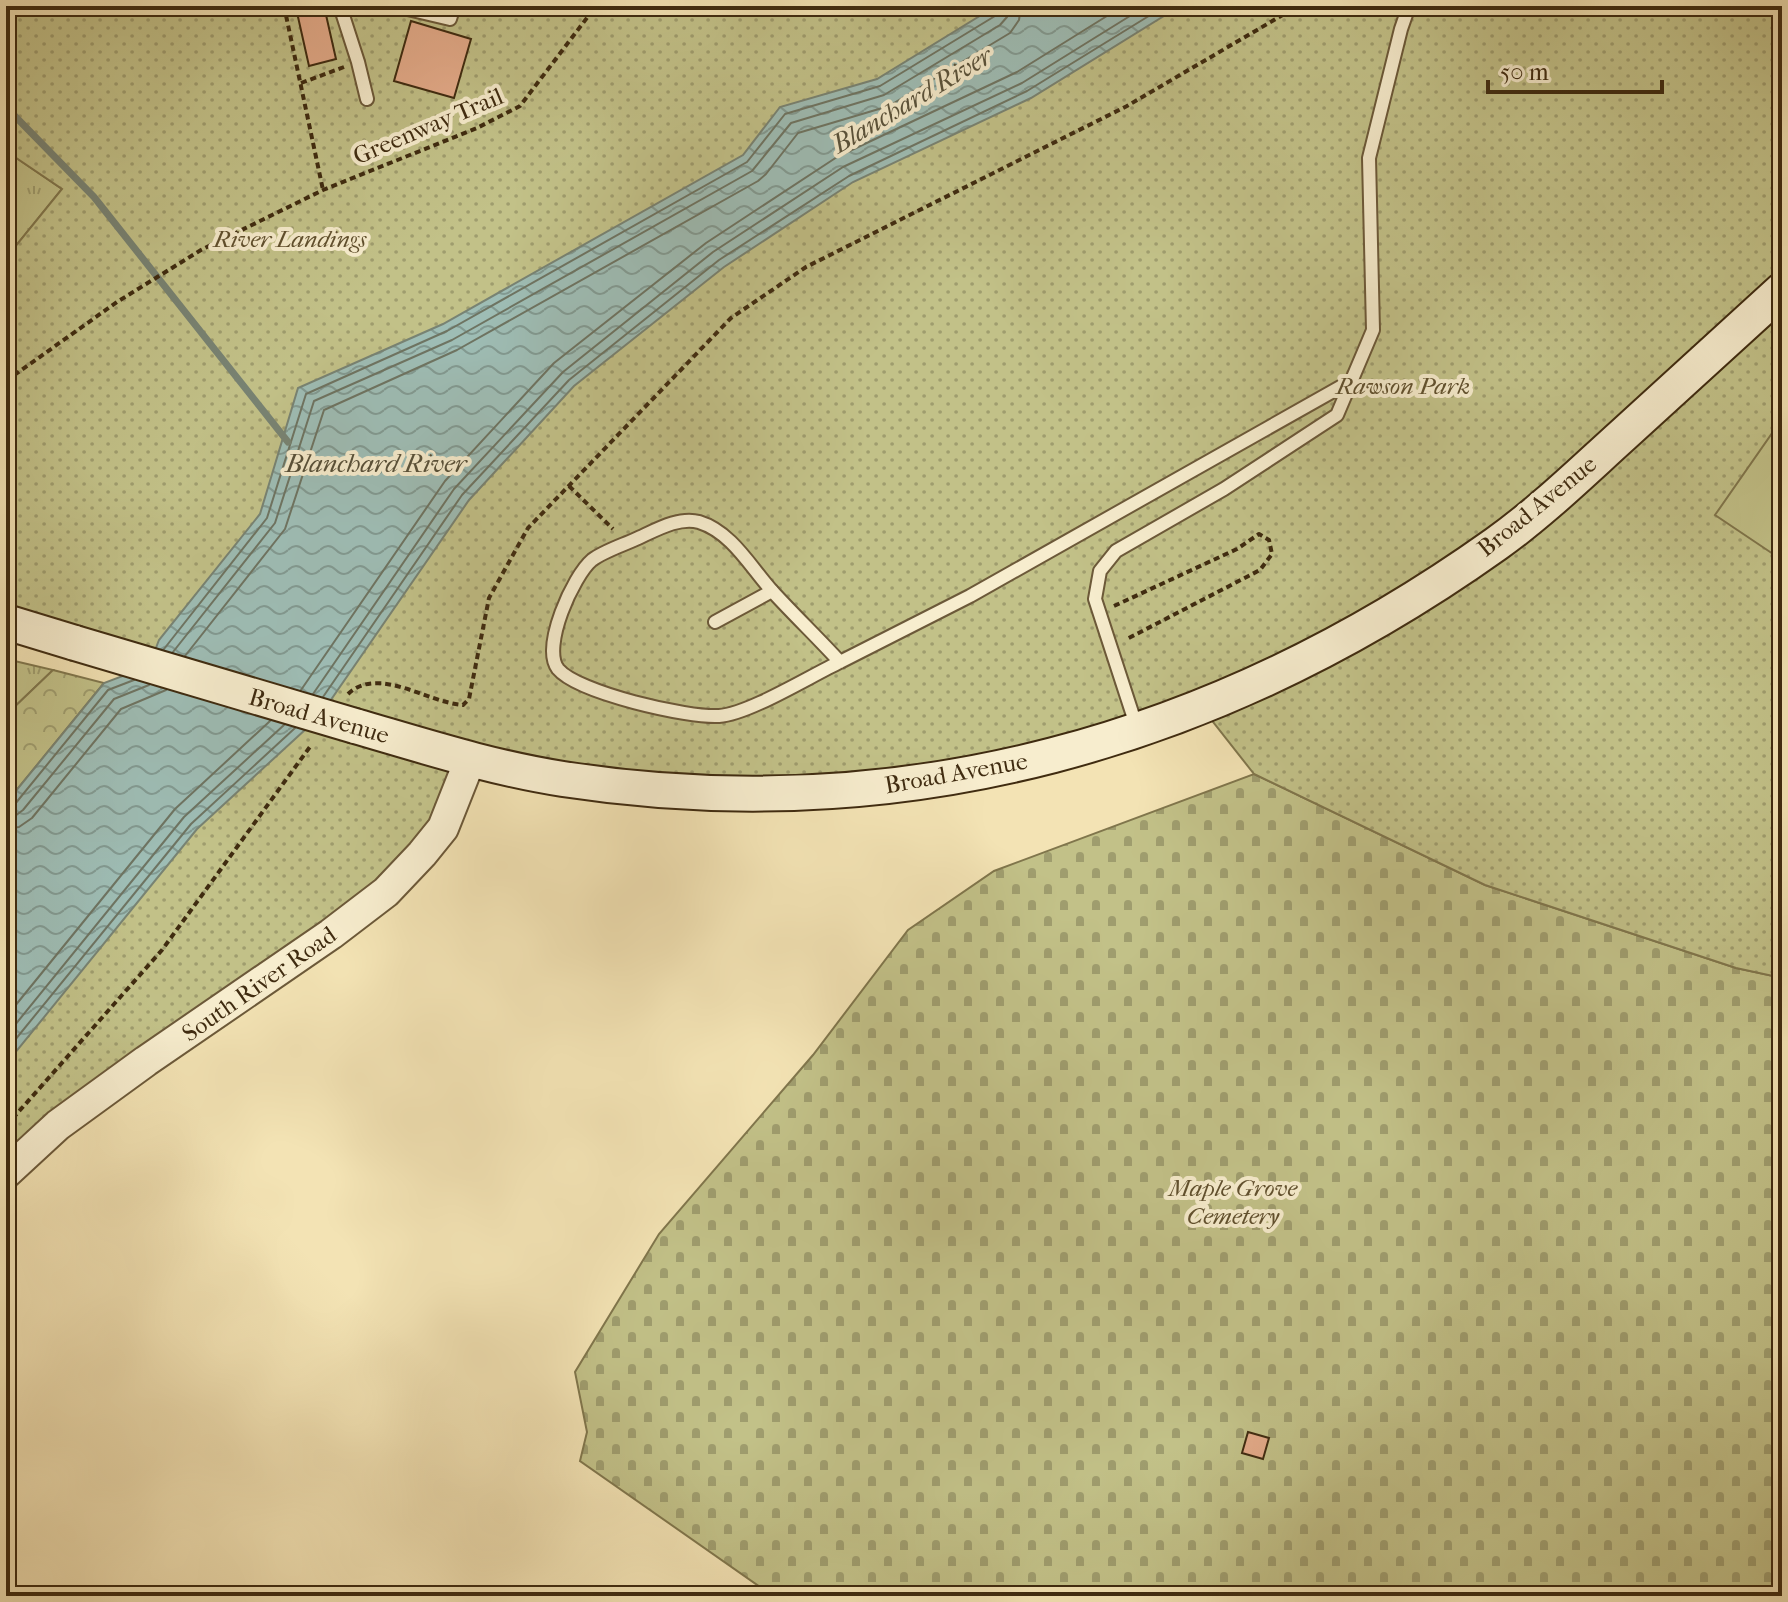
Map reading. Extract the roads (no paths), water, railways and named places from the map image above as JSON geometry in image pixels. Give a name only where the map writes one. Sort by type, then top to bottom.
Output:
[{"type":"main road","name":"Broad Avenue","points":[[6,622],[348,714],[470,760],[560,778],[628,787],[748,794],[817,792],[954,777],[1046,757],[1138,731],[1202,708],[1287,669],[1389,612],[1497,543],[1576,478],[1782,290]]},
{"type":"street","name":"South River Road","points":[[6,1173],[58,1125],[386,892],[443,828],[470,760]]},
{"type":"lane","points":[[340,6],[367,99]]},
{"type":"lane","points":[[395,6],[450,19],[454,6]]},
{"type":"lane","points":[[1138,731],[1095,599],[1100,571],[1116,551],[1224,489],[1337,415],[1373,330],[1369,158],[1409,6]]},
{"type":"lane","points":[[840,662],[772,591],[729,540],[713,528],[695,521],[666,525],[592,560],[566,600],[551,645],[555,666],[584,687],[655,707],[718,716],[741,711],[840,662],[970,596],[1351,381]]},
{"type":"lane","points":[[715,622],[772,591]]},
{"type":"water","name":"Blanchard River","points":[[996,6],[1180,6],[1031,98],[853,182],[724,267],[574,386],[469,500],[319,717],[197,829],[6,1064],[6,803],[104,683],[149,666],[159,640],[260,514],[298,388],[443,324],[743,155],[780,107],[877,79]]},
{"type":"waterway","points":[[6,107],[94,197],[288,442]]},
{"type":"park label","name":"River Landings","points":[[290,239]]},
{"type":"park label","name":"Rawson Park","points":[[1403,386]]},
{"type":"park label","name":"Maple Grove Cemetery","points":[[1233,1202]]}]
